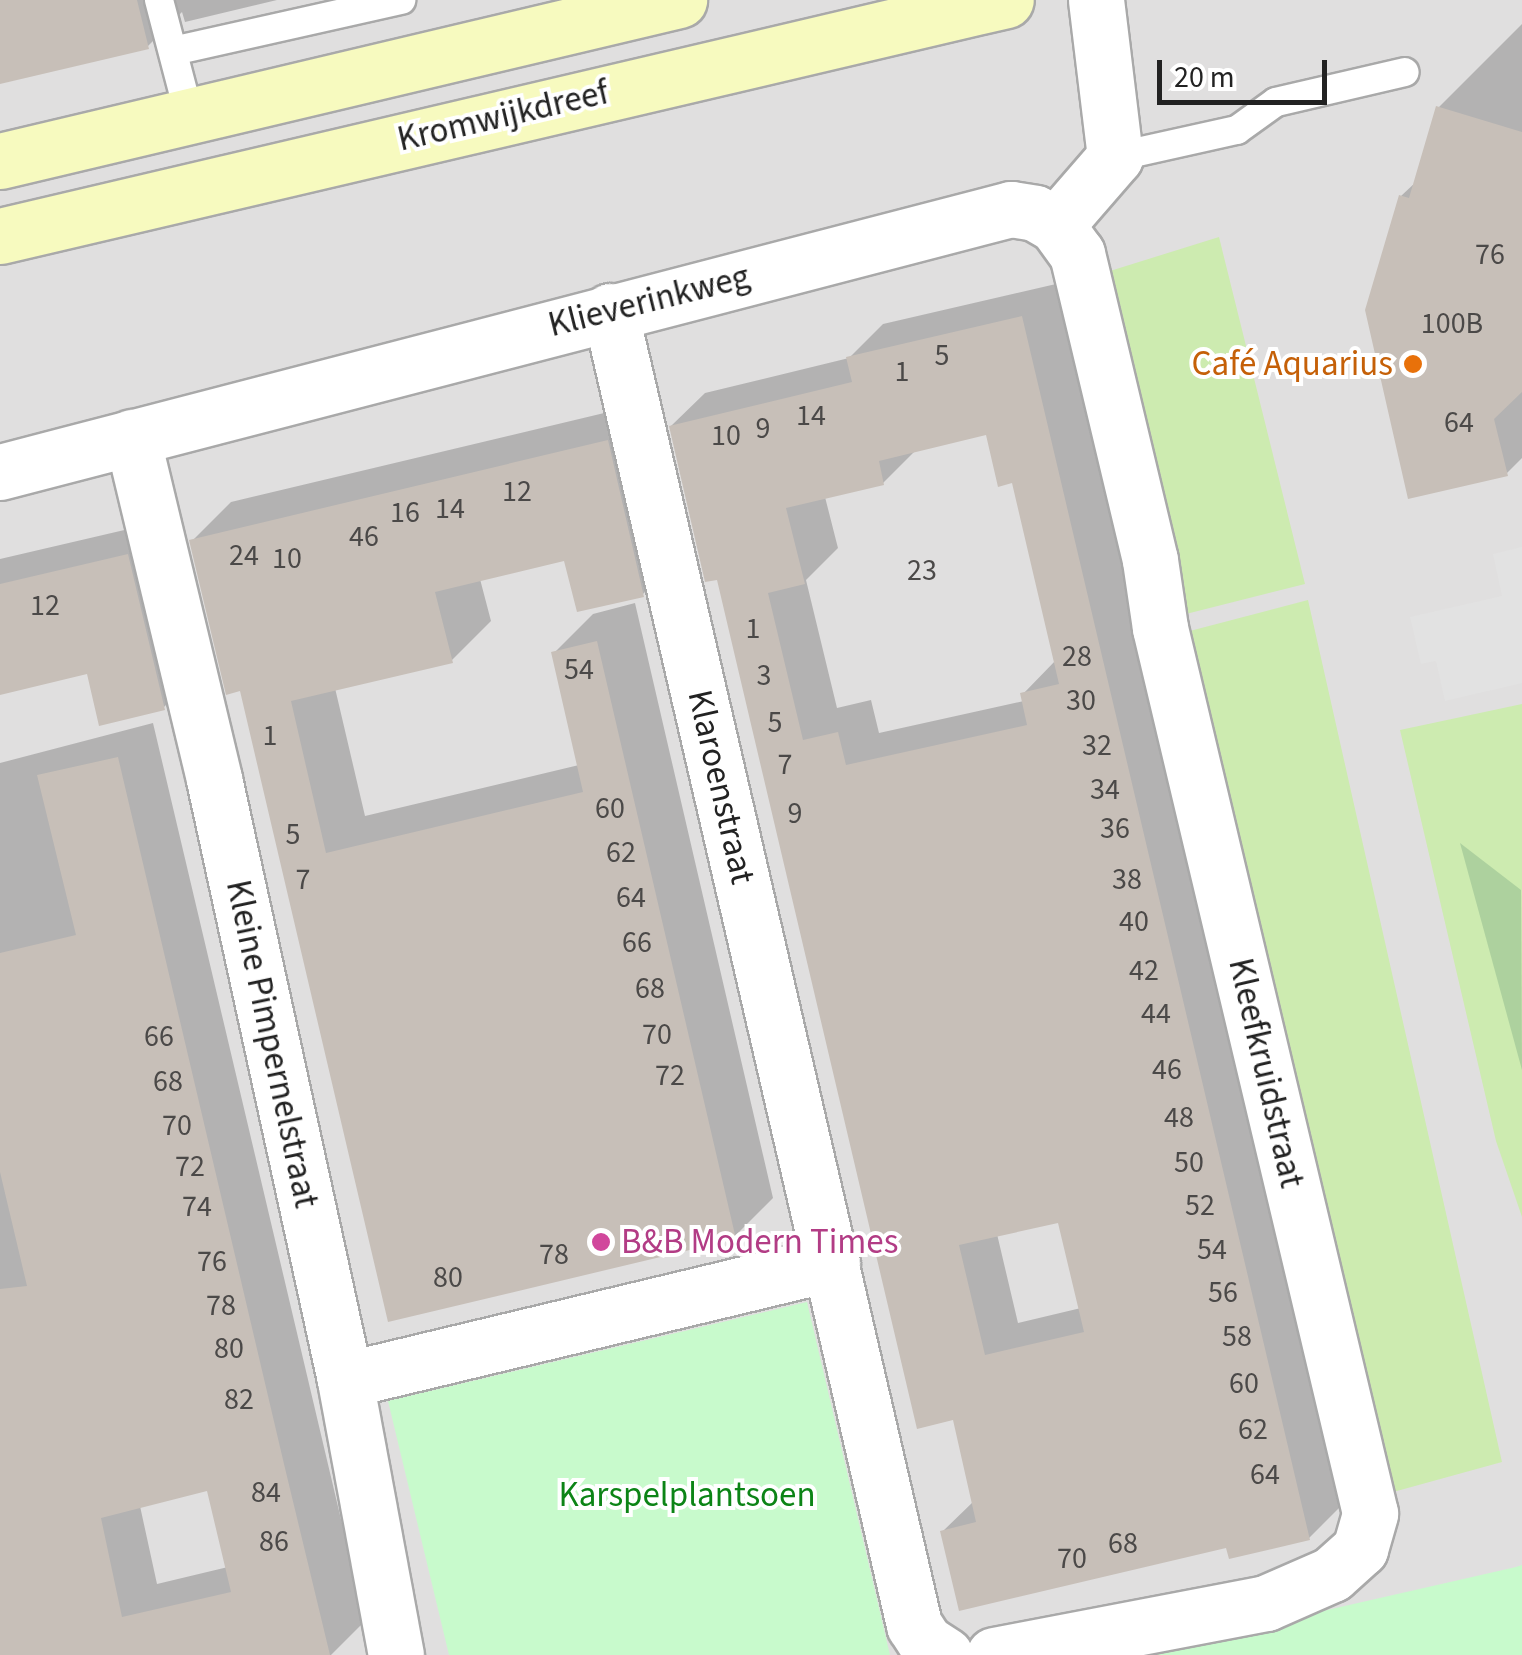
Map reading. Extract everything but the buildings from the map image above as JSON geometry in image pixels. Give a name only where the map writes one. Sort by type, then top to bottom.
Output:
[{"type":"main road","name":"Kromwijkdreef","points":[[0,162],[680,0]]},
{"type":"main road","name":"Kromwijkdreef","points":[[0,236],[1006,0]]},
{"type":"street","points":[[1056,225],[1115,157],[1096,0]]},
{"type":"street","name":"Klieverinkweg","points":[[0,472],[610,310],[1011,209],[1035,213],[1056,225]]},
{"type":"street","name":"Kleefkruidstraat","points":[[994,1655],[1266,1603],[1332,1574],[1360,1549],[1370,1513],[1160,628],[1150,560],[1077,254],[1056,225]]},
{"type":"street","name":"Klaroenstraat","points":[[610,310],[914,1625],[925,1642],[944,1655]]},
{"type":"street","name":"Kleine Pimpernelstraat","points":[[132,437],[214,779],[346,1380],[396,1655]]},
{"type":"street","points":[[346,1380],[832,1263]]},
{"type":"lane","points":[[160,0],[189,114]]},
{"type":"lane","points":[[172,51],[401,0]]},
{"type":"lane","points":[[1115,157],[1237,130],[1276,102],[1405,72]]},
{"type":"shaded area","points":[[0,0],[1522,0],[1522,1655],[0,1655]]},
{"type":"shaded area","points":[[1522,547],[1522,683],[1445,701],[1436,661],[1421,664],[1410,617],[1502,596],[1493,554]]},
{"type":"green space","points":[[1219,237],[1305,584],[1182,615],[1110,271]]},
{"type":"green space","points":[[1308,600],[1502,1462],[1386,1494],[1186,632]]},
{"type":"green space","points":[[1522,704],[1522,1217],[1496,1141],[1400,730]]},
{"type":"green space","points":[[1460,843],[1521,890],[1522,1070]]},
{"type":"green space","name":"Karspelplantsoen","points":[[807,1302],[890,1655],[449,1655],[388,1401]]},
{"type":"green space","points":[[1522,1565],[1522,1655],[1129,1655],[1516,1567]]},
{"type":"place","name":"Café Aquarius","points":[[1413,364]]},
{"type":"place","name":"B&B Modern Times","points":[[601,1242]]}]
